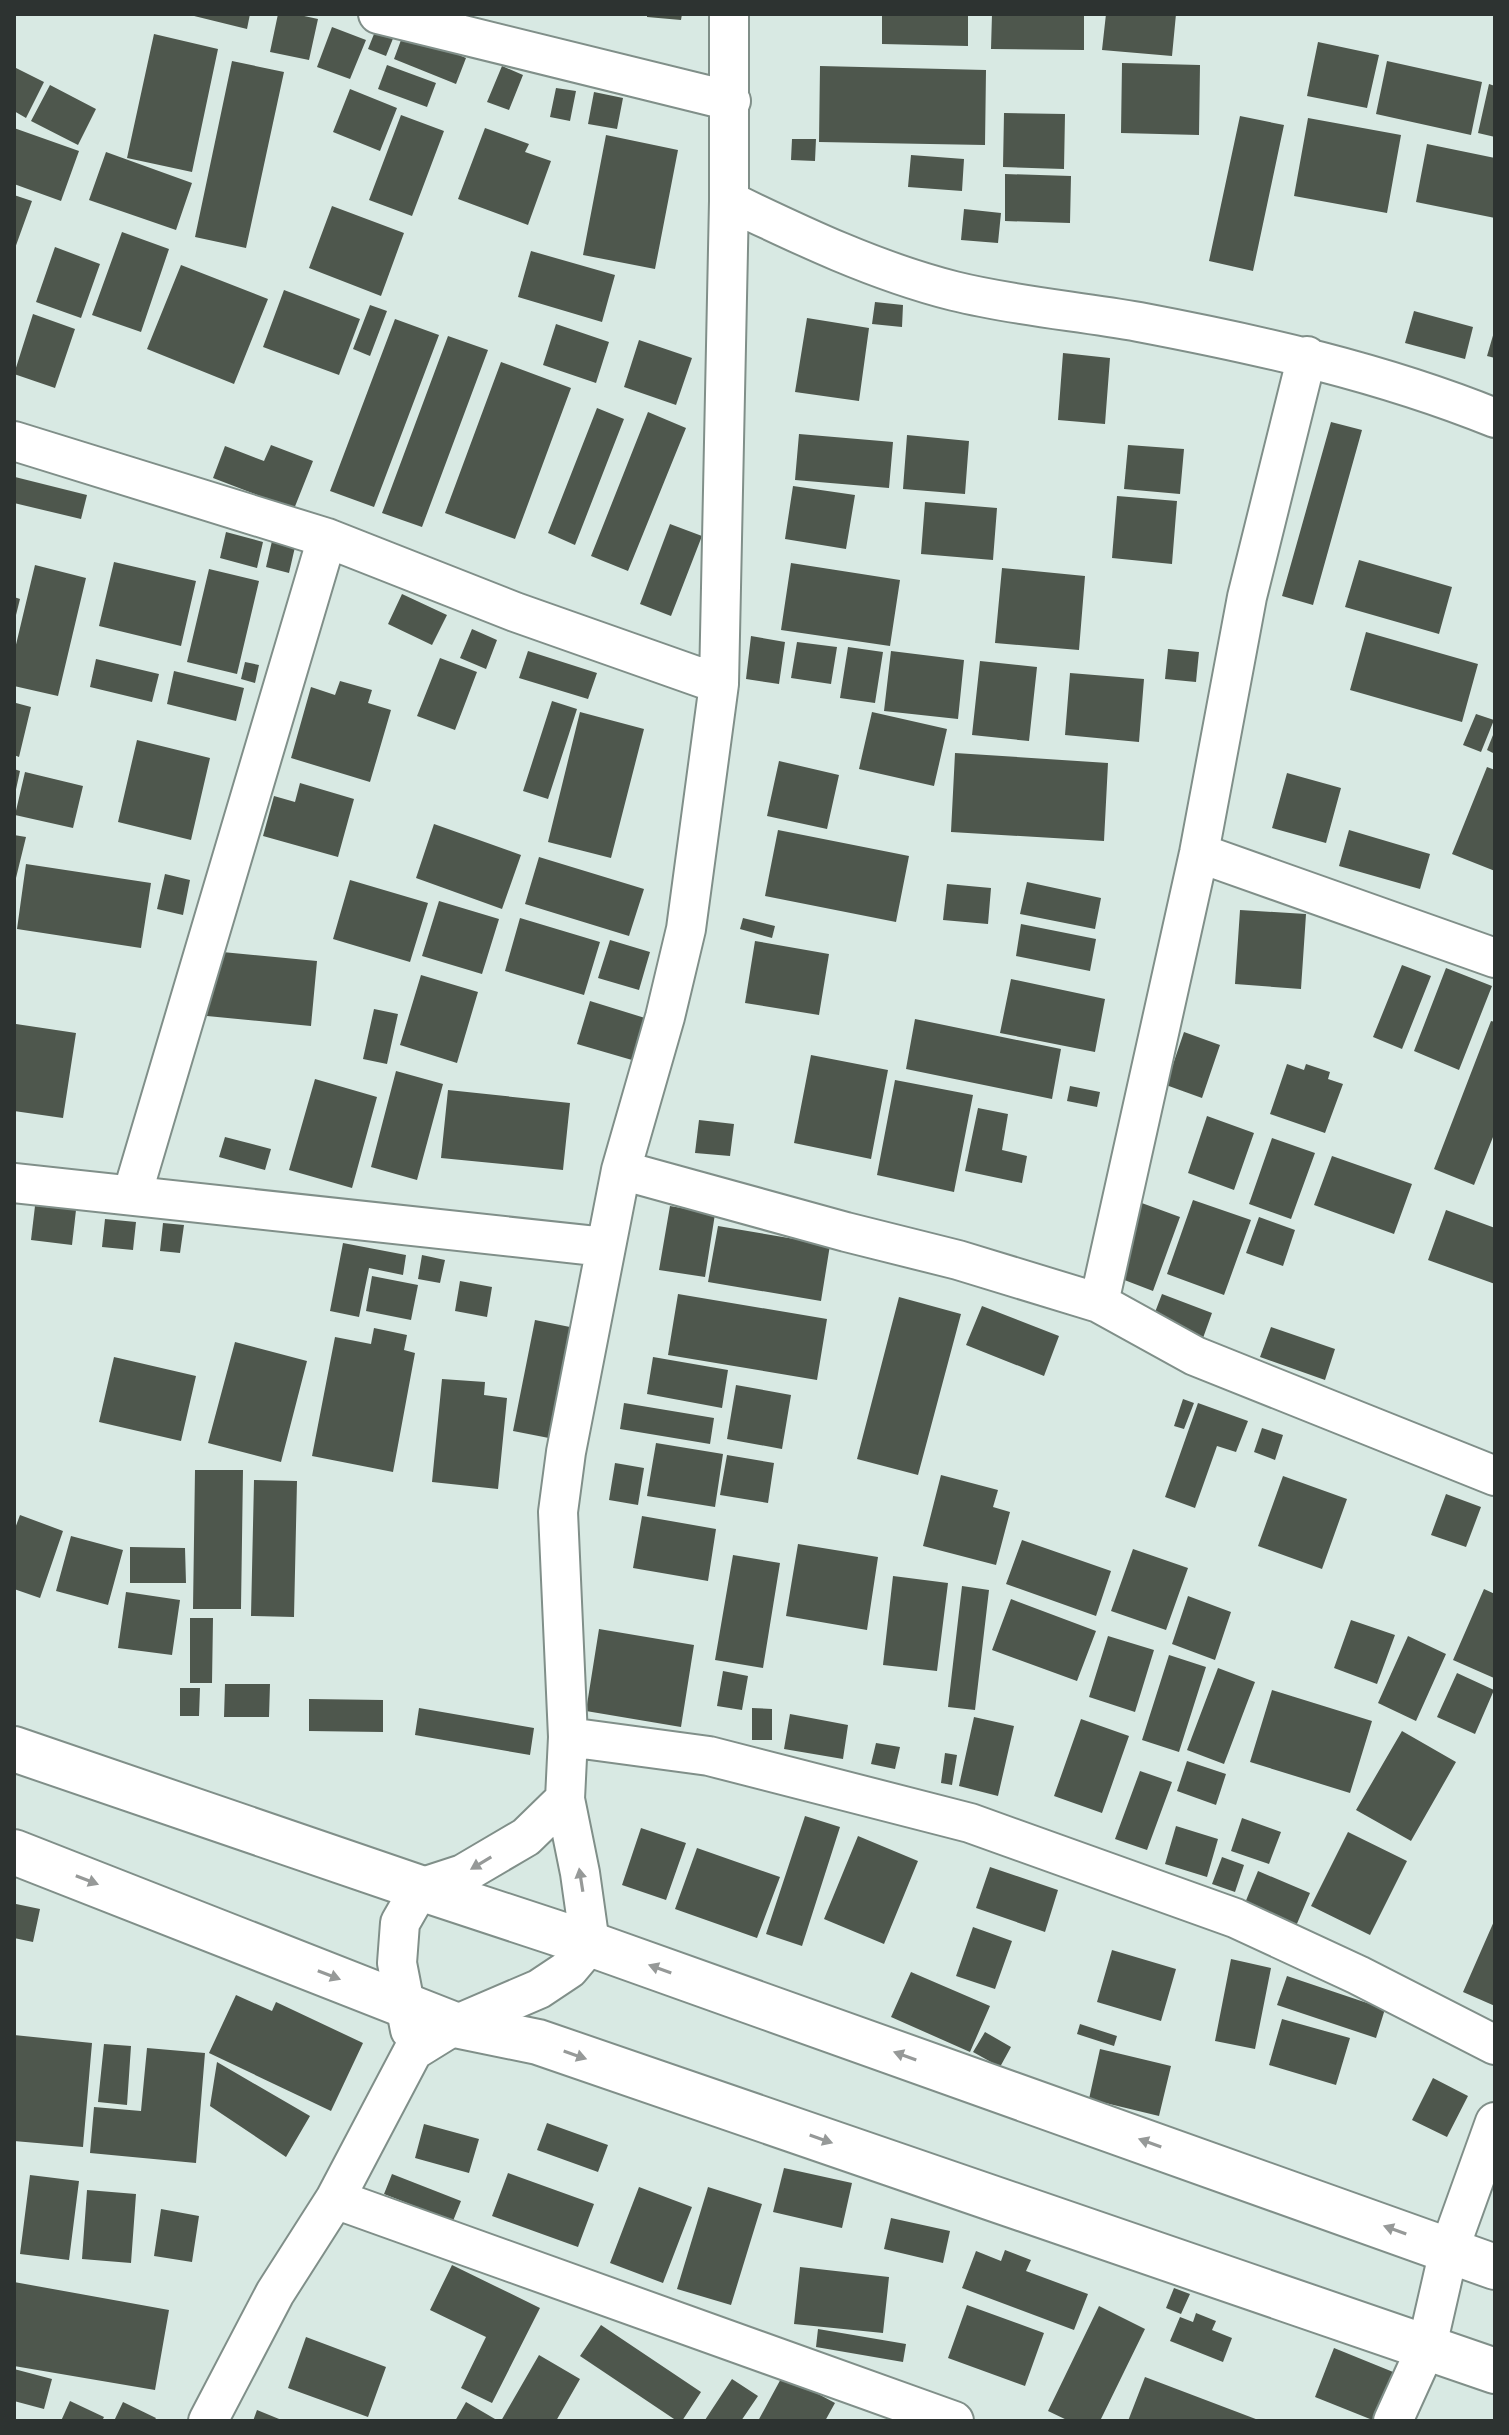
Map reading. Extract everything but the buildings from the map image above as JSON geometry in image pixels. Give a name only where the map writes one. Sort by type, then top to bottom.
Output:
[{"type":"street","points":[[378,14],[731,101]]},
{"type":"street","points":[[208,2421],[275,2293],[335,2199],[413,2051],[455,2025],[539,1989],[569,1969],[590,1944],[565,1799],[568,1737],[558,1512],[566,1452],[621,1170],[665,1017],[686,929],[719,684],[731,101],[729,14]]},
{"type":"street","points":[[729,201],[833,251],[954,291],[1140,322],[1307,356],[1464,405],[1495,418]]},
{"type":"street","points":[[1099,1303],[1199,853],[1247,597],[1307,356]]},
{"type":"street","points":[[14,441],[327,538],[515,612],[719,684]]},
{"type":"street","points":[[132,1195],[327,538]]},
{"type":"street","points":[[1199,853],[1495,958]]},
{"type":"street","points":[[621,1170],[958,1260],[1099,1303],[1195,1356],[1495,1476]]},
{"type":"street","points":[[14,1183],[605,1247]]},
{"type":"street","points":[[568,1737],[709,1756],[970,1823],[1235,1918],[1358,1975],[1495,2045]]},
{"type":"street","points":[[14,1749],[590,1944],[1495,2267]]},
{"type":"street","points":[[413,2051],[397,1963],[400,1923],[420,1888],[463,1874],[526,1837],[565,1799]]},
{"type":"street","points":[[14,1852],[455,2025],[538,2042],[1495,2371]]},
{"type":"street","points":[[1393,2421],[1427,2346],[1449,2250],[1495,2122]]},
{"type":"street","points":[[335,2199],[954,2421]]}]
